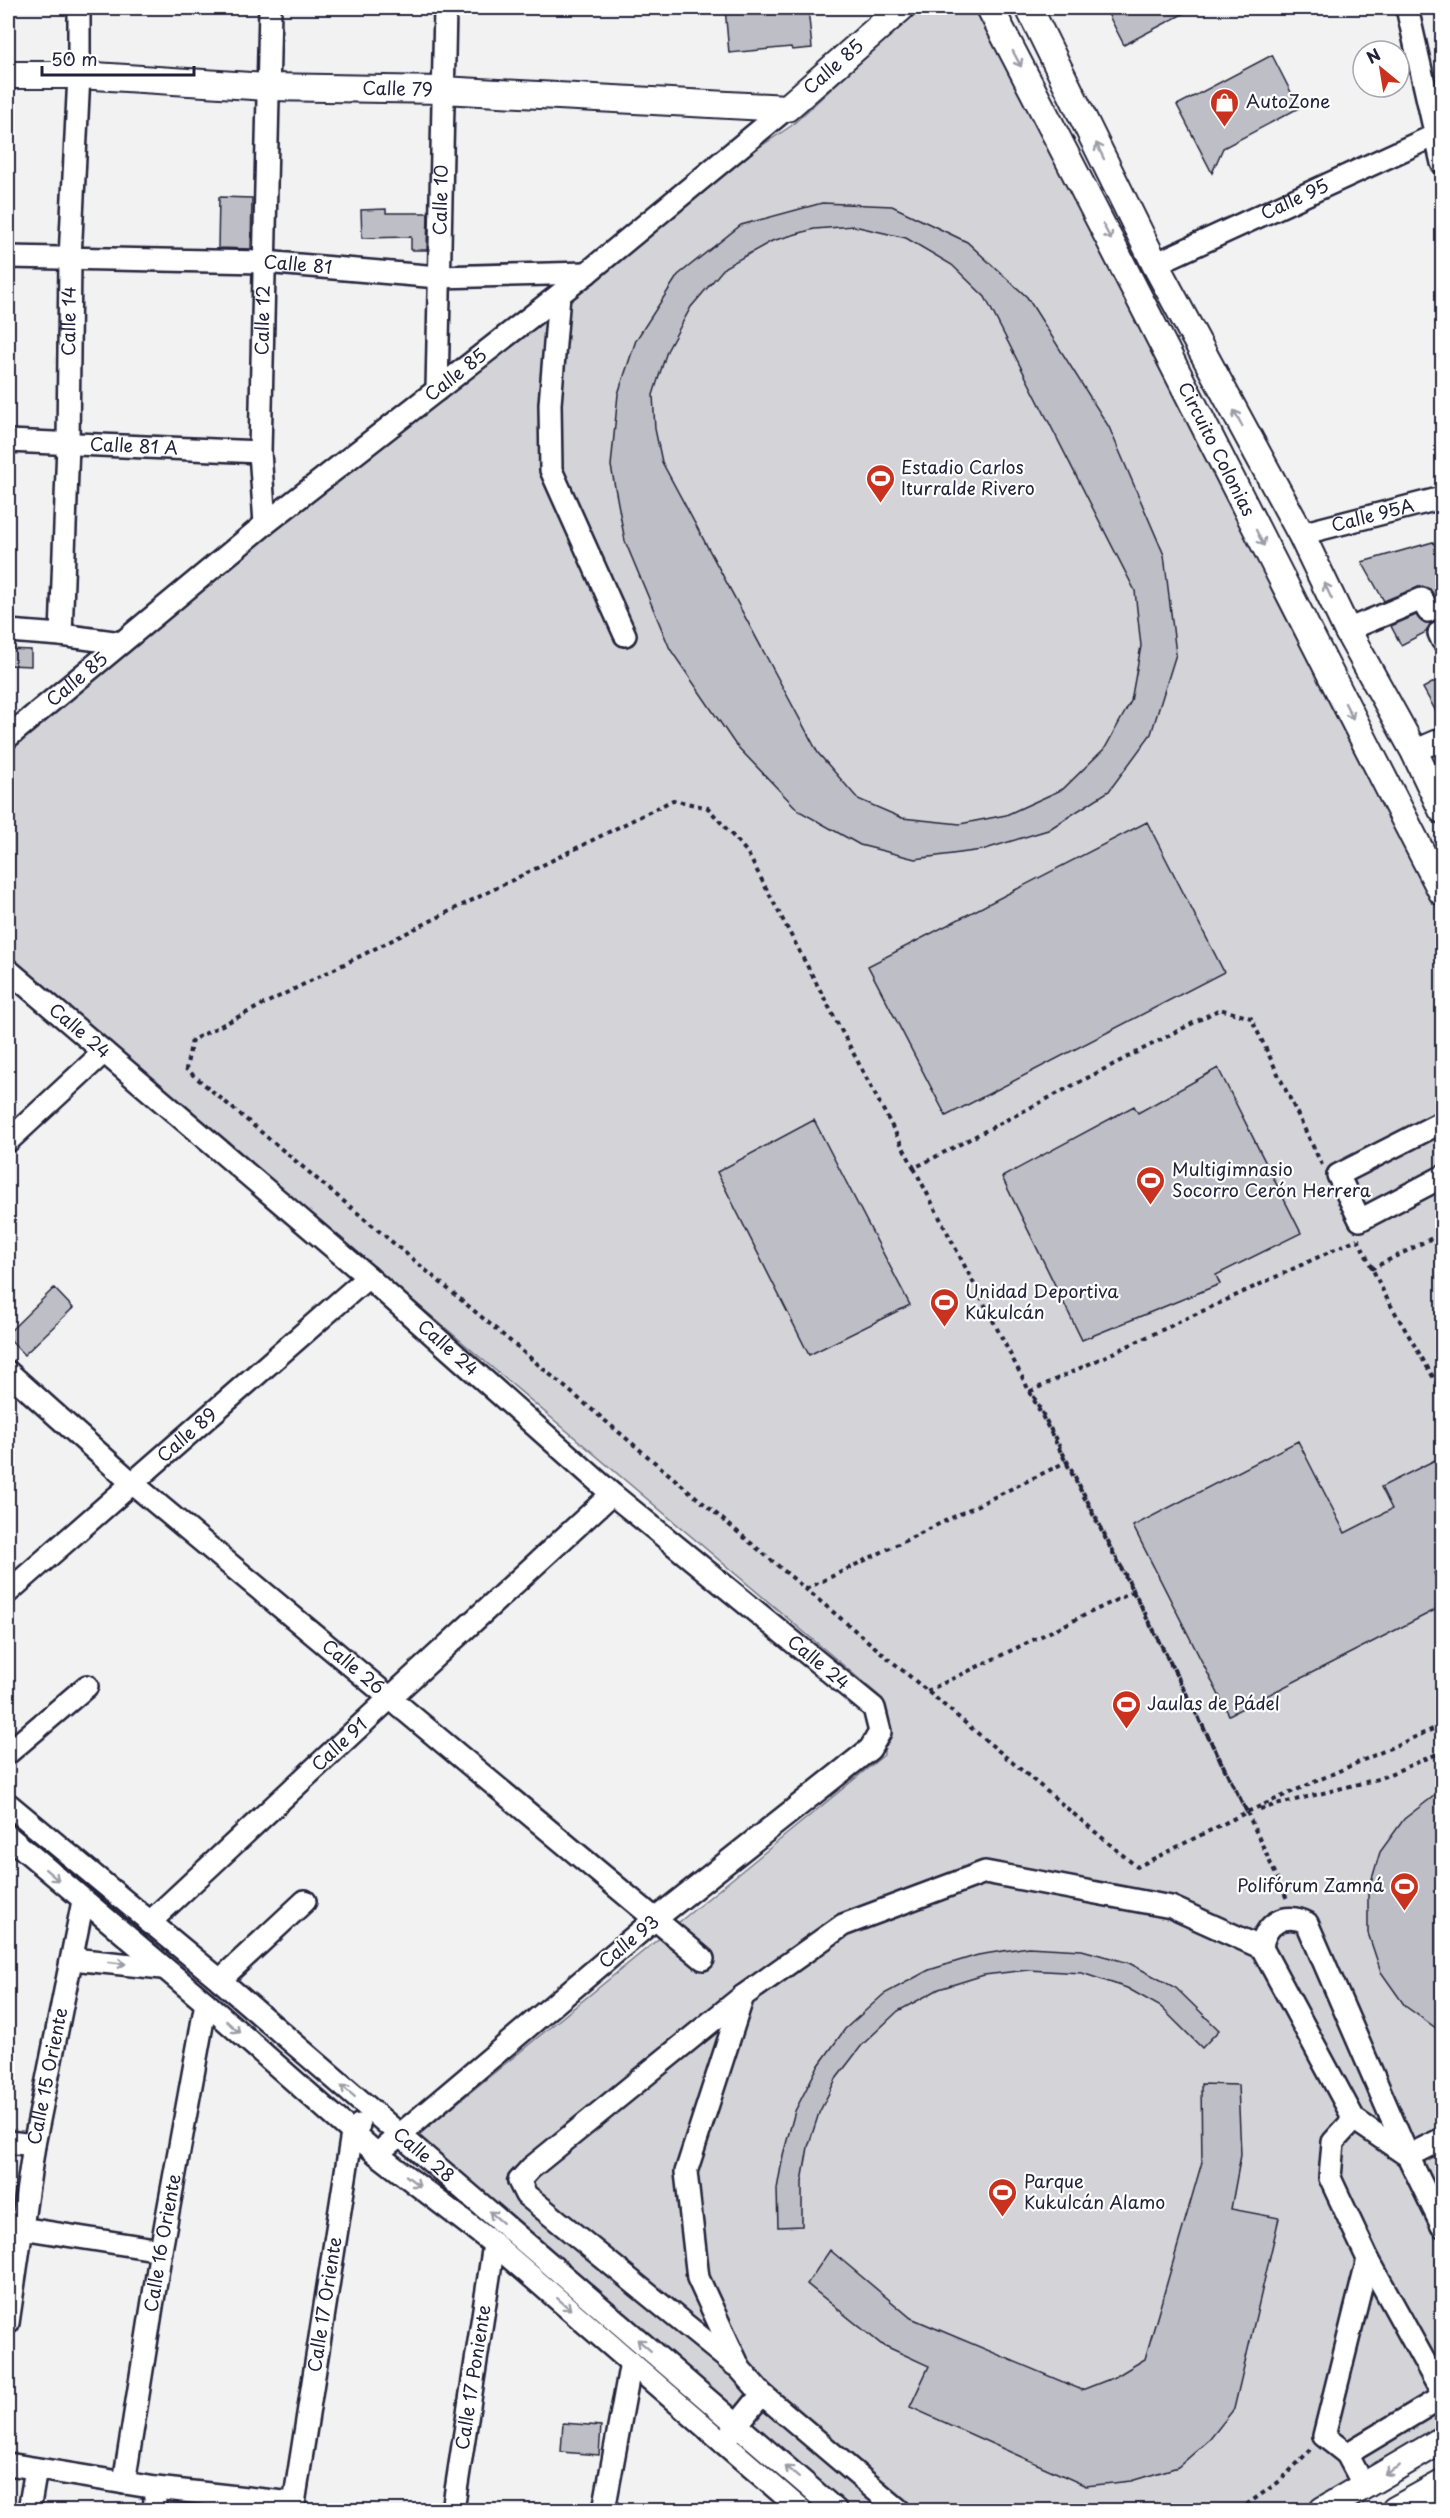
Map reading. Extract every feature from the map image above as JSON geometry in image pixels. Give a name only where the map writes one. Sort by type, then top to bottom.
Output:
[{"type":"main road","name":"Calle 85","points":[[787,108],[901,8]]},
{"type":"main road","name":"Circuito Colonias","points":[[990,8],[1132,280],[1273,564],[1443,892]]},
{"type":"main road","name":"Circuito Colonias","points":[[1029,8],[1155,264],[1301,534],[1347,630],[1414,751],[1443,810]]},
{"type":"main road","name":"Calle 79","points":[[8,75],[79,75],[268,87],[442,90],[787,108]]},
{"type":"main road","points":[[1323,2511],[1443,2440]]},
{"type":"main road","points":[[1395,2511],[1443,2484]]},
{"type":"street","name":"Calle 14","points":[[61,635],[68,444],[70,258],[79,75],[79,8]]},
{"type":"street","name":"Calle 12","points":[[265,524],[260,452],[270,8]]},
{"type":"street","name":"Calle 10","points":[[437,390],[445,8]]},
{"type":"street","points":[[1407,8],[1439,133],[1443,163]]},
{"type":"street","name":"Calle 85","points":[[8,737],[265,524],[587,273],[787,108]]},
{"type":"street","name":"Calle 95","points":[[1155,264],[1439,133]]},
{"type":"street","name":"Calle 81","points":[[8,257],[264,262],[438,277],[587,273]]},
{"type":"street","points":[[559,295],[550,404],[551,470],[625,635]]},
{"type":"street","name":"Calle 81 A","points":[[8,441],[260,452]]},
{"type":"street","name":"Calle 95A","points":[[1301,534],[1443,498]]},
{"type":"street","points":[[1347,630],[1422,599],[1428,611]]},
{"type":"street","points":[[8,631],[121,643]]},
{"type":"street","points":[[1414,751],[1443,739]]},
{"type":"street","name":"Calle 24","points":[[8,970],[368,1277],[612,1494],[874,1708],[880,1731]]},
{"type":"street","points":[[8,1141],[104,1052]]},
{"type":"street","points":[[1443,1122],[1338,1175],[1360,1220],[1443,1177]]},
{"type":"street","name":"Calle 89","points":[[8,1592],[368,1277]]},
{"type":"street","name":"Calle 26","points":[[8,1372],[131,1482],[391,1697],[654,1920],[704,1959]]},
{"type":"street","name":"Calle 91","points":[[149,1923],[612,1494]]},
{"type":"street","points":[[8,1754],[87,1686]]},
{"type":"street","name":"Calle 93","points":[[377,2154],[399,2133],[654,1920],[870,1749],[880,1731]]},
{"type":"street","name":"Calle 28","points":[[8,1804],[399,2133],[836,2511]]},
{"type":"street","name":"Calle 28","points":[[8,1836],[206,2003],[352,2133],[494,2244],[631,2362],[723,2442],[780,2502],[801,2511]]},
{"type":"street","points":[[899,2511],[762,2394],[740,2370],[526,2195],[519,2181],[531,2168],[744,1996],[843,1925],[985,1872],[1171,1907],[1263,1948]]},
{"type":"street","name":"Calle 15 Oriente","points":[[8,2323],[34,2145],[83,1901]]},
{"type":"street","points":[[219,1980],[304,1901]]},
{"type":"street","points":[[1408,2156],[1354,2119],[1263,1948],[1263,1936],[1271,1927],[1286,1918],[1295,1917],[1307,1923],[1408,2156],[1443,2226]]},
{"type":"street","points":[[72,1959],[162,1968]]},
{"type":"street","points":[[740,2370],[698,2278],[686,2172],[744,1996]]},
{"type":"street","name":"Calle 16 Oriente","points":[[124,2483],[161,2250],[206,2003]]},
{"type":"street","points":[[352,2133],[371,2110]]},
{"type":"street","points":[[1347,2454],[1443,2395],[1368,2259],[1330,2178],[1333,2142],[1354,2119]]},
{"type":"street","name":"Calle 17 Oriente","points":[[293,2507],[352,2133]]},
{"type":"street","points":[[1408,2156],[1443,2139]]},
{"type":"street","points":[[8,2142],[34,2145]]},
{"type":"street","points":[[21,2228],[161,2250]]},
{"type":"street","name":"Calle 17 Poniente","points":[[453,2511],[494,2244]]},
{"type":"street","points":[[1364,2486],[1347,2454],[1324,2436],[1368,2259]]},
{"type":"street","points":[[604,2511],[631,2362]]},
{"type":"street","points":[[723,2442],[762,2394]]},
{"type":"street","points":[[8,2464],[293,2507]]},
{"type":"street","points":[[29,2511],[36,2469]]},
{"type":"street","points":[[154,2511],[156,2488]]},
{"type":"path","points":[[1247,1812],[914,1168],[747,852],[708,808],[673,800],[192,1040],[186,1069],[1137,1867],[1247,1812],[1443,1725]]},
{"type":"path","points":[[914,1168],[1220,1009],[1251,1018],[1327,1176]]},
{"type":"path","points":[[1352,1228],[1371,1269],[1443,1392]]},
{"type":"path","points":[[1371,1269],[1443,1233]]},
{"type":"path","points":[[1295,1917],[1247,1812],[1031,1391],[1358,1239]]},
{"type":"path","points":[[806,1589],[1066,1462]]},
{"type":"path","points":[[927,1691],[1133,1592]]},
{"type":"path","points":[[1247,1812],[1378,1779],[1443,1752]]},
{"type":"path","points":[[1239,2511],[1280,2481],[1324,2436]]},
{"type":"shaded area","name":"Unidad Deportiva Kukulcán","points":[[919,8],[978,8],[1442,907],[1442,2441],[1324,2510],[836,2510],[408,2143],[884,1755],[883,1699],[8,957],[8,748],[554,285],[791,126]]},
{"type":"building","points":[[725,8],[808,8],[812,48],[792,50],[791,47],[729,53]]},
{"type":"building","points":[[1105,8],[1194,8],[1124,45]]},
{"type":"building","name":"AutoZone","points":[[1272,55],[1299,108],[1223,148],[1212,173],[1177,105]]},
{"type":"building","points":[[219,197],[252,198],[251,249],[218,248]]},
{"type":"building","points":[[822,203],[892,206],[967,242],[1027,297],[1109,427],[1164,555],[1176,654],[1151,734],[1109,791],[1048,830],[982,850],[915,859],[860,845],[799,811],[735,744],[670,649],[625,541],[611,466],[618,394],[636,340],[678,275],[741,225]],"holes":[[[854,226],[906,238],[952,265],[985,297],[1135,591],[1141,646],[1131,701],[1105,748],[1063,789],[1006,815],[960,824],[902,818],[858,799],[818,753],[662,462],[655,429],[653,395],[667,351],[691,307],[725,267],[772,241],[814,229]]]},
{"type":"building","points":[[386,209],[386,213],[428,213],[427,250],[411,250],[411,237],[362,238],[361,210]]},
{"type":"building","points":[[1433,542],[1443,559],[1443,621],[1435,621],[1441,611],[1430,589],[1418,587],[1384,601],[1362,562]]},
{"type":"building","points":[[1416,615],[1422,622],[1432,623],[1426,632],[1401,645],[1391,626]]},
{"type":"building","points":[[8,649],[31,650],[31,666],[8,665]]},
{"type":"building","points":[[1443,677],[1443,724],[1423,688]]},
{"type":"building","points":[[1147,822],[1224,972],[946,1116],[868,966]]},
{"type":"building","name":"Multigimnasio Socorro Cerón Herrera","points":[[1218,1068],[1301,1233],[1216,1275],[1220,1284],[1082,1340],[1002,1177],[1134,1106],[1138,1113]]},
{"type":"building","points":[[814,1120],[910,1305],[809,1355],[717,1172]]},
{"type":"building","points":[[54,1288],[73,1308],[24,1355],[8,1338],[8,1333]]},
{"type":"building","points":[[1298,1441],[1345,1533],[1392,1509],[1381,1487],[1443,1456],[1443,1569],[1434,1573],[1443,1590],[1443,1606],[1229,1715],[1133,1526]]},
{"type":"building","name":"Polifórum Zamná","points":[[1443,1789],[1443,2033],[1405,2006],[1381,1972],[1368,1933],[1368,1892],[1380,1852],[1404,1819]]},
{"type":"building","points":[[1028,1947],[1082,1950],[1129,1963],[1176,1988],[1219,2030],[1202,2048],[1161,2007],[1127,1988],[1082,1973],[1028,1970],[984,1975],[939,1989],[898,2011],[862,2045],[836,2079],[819,2113],[808,2147],[802,2182],[802,2226],[778,2227],[777,2189],[795,2111],[817,2068],[845,2029],[884,1994],[929,1970],[978,1955]]},
{"type":"building","points":[[1201,2084],[1238,2085],[1241,2155],[1231,2209],[1279,2218],[1234,2409],[1210,2439],[1178,2467],[1131,2481],[1086,2486],[910,2407],[929,2366],[881,2344],[807,2284],[830,2250],[911,2318],[1082,2390],[1115,2377],[1145,2359],[1202,2162]]},
{"type":"building","points":[[563,2423],[601,2426],[599,2455],[561,2452]]},
{"type":"place","name":"AutoZone","points":[[1225,128]]},
{"type":"place","name":"Estadio Carlos Iturralde Rivero","points":[[880,504]]},
{"type":"place","name":"Multigimnasio Socorro Cerón Herrera","points":[[1151,1206]]},
{"type":"place","name":"Unidad Deportiva Kukulcán","points":[[944,1328]]},
{"type":"place","name":"Jaulas de Pádel","points":[[1126,1730]]},
{"type":"place","name":"Polifórum Zamná","points":[[1405,1912]]},
{"type":"place","name":"Parque Kukulcán Alamo","points":[[1003,2218]]}]
